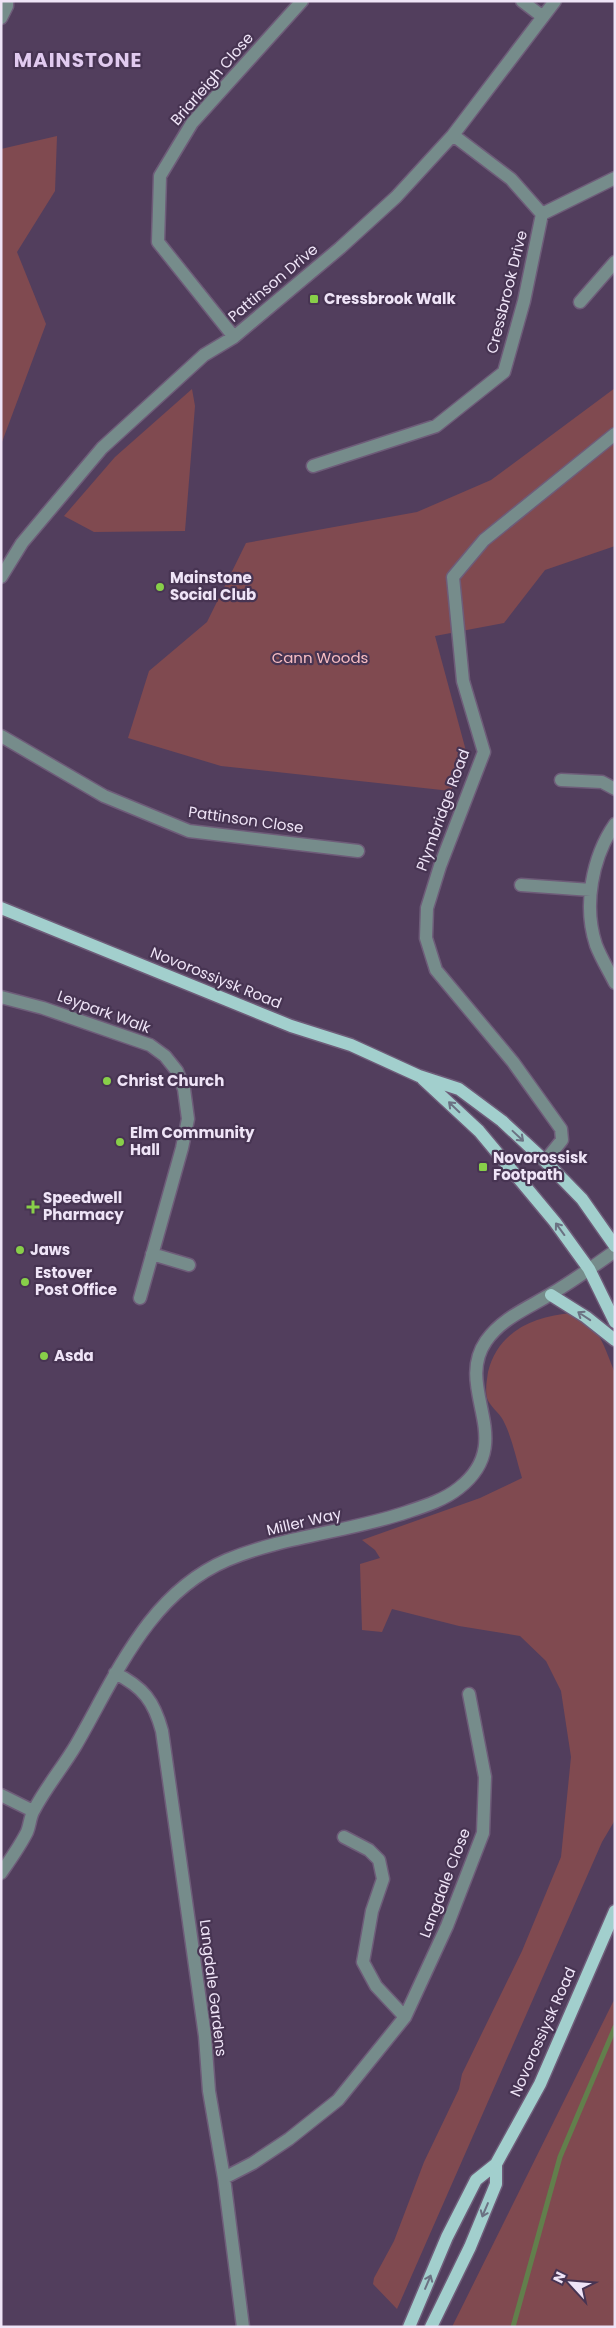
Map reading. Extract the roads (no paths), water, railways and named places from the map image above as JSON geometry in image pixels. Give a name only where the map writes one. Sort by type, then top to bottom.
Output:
[{"type":"main road","name":"Novorossiysk Road","points":[[1,908],[291,1026],[352,1045],[419,1076],[459,1089],[502,1121],[545,1161],[582,1199],[615,1246]]},
{"type":"main road","name":"Novorossiysk Road","points":[[419,1076],[479,1131],[555,1222],[589,1269],[615,1322]]},
{"type":"main road","points":[[551,1295],[586,1317],[615,1340]]},
{"type":"main road","name":"Novorossiysk Road","points":[[409,2327],[447,2237],[476,2180],[496,2164],[540,2084],[615,1911]]},
{"type":"main road","name":"Novorossiysk Road","points":[[431,2327],[470,2247],[496,2184],[496,2164]]},
{"type":"street","points":[[1,18],[7,6],[7,1]]},
{"type":"street","points":[[522,1],[542,17]]},
{"type":"street","name":"Pattinson Drive","points":[[1,577],[22,543],[102,448],[204,356],[234,337],[340,248],[396,197],[453,135],[520,50],[555,1]]},
{"type":"street","name":"Briarleigh Close","points":[[234,337],[158,242],[160,176],[192,123],[300,2]]},
{"type":"street","name":"Cressbrook Drive","points":[[453,135],[511,178],[542,214]]},
{"type":"street","name":"Cressbrook Drive","points":[[542,214],[615,178]]},
{"type":"street","name":"Cressbrook Drive","points":[[313,466],[436,426],[504,372],[524,301],[542,214]]},
{"type":"street","points":[[580,302],[615,262]]},
{"type":"street","name":"Plymbridge Road","points":[[545,1161],[562,1140],[561,1129],[513,1062],[436,970],[426,938],[427,908],[484,752],[463,681],[453,577],[484,540],[615,434]]},
{"type":"street","name":"Pattinson Close","points":[[1,736],[104,796],[189,831],[358,851]]},
{"type":"street","points":[[561,780],[602,782],[615,789]]},
{"type":"street","points":[[615,824],[603,842],[591,890],[591,914],[596,944],[615,983]]},
{"type":"street","points":[[521,885],[591,890]]},
{"type":"street","name":"Leypark Walk","points":[[1,997],[43,1008],[150,1045],[165,1056],[177,1071],[184,1089],[188,1119],[182,1148],[140,1298]]},
{"type":"street","name":"Miller Way","points":[[1,1873],[28,1830],[33,1811],[75,1747],[115,1673],[138,1637],[157,1612],[176,1592],[203,1572],[258,1549],[383,1520],[434,1503],[460,1487],[475,1470],[483,1453],[487,1433],[477,1395],[476,1380],[478,1363],[484,1343],[496,1328],[523,1309],[551,1295],[615,1251]]},
{"type":"street","points":[[152,1254],[189,1265]]},
{"type":"street","name":"Langdale Gardens","points":[[115,1673],[141,1689],[151,1701],[157,1712],[162,1731],[205,2036],[209,2091],[224,2178],[243,2327]]},
{"type":"street","name":"Langdale Close","points":[[224,2178],[253,2163],[289,2139],[338,2100],[405,2017],[447,1926],[483,1833],[485,1777],[469,1694]]},
{"type":"street","points":[[1,1796],[33,1811]]},
{"type":"street","points":[[344,1837],[369,1850],[379,1860],[383,1879],[372,1911],[363,1962],[376,1986],[405,2017]]},
{"type":"waterway","points":[[513,2327],[560,2157],[615,2027]]},
{"type":"place","name":"Cressbrook Walk","points":[[314,299]]},
{"type":"place","name":"Mainstone Social Club","points":[[160,587]]},
{"type":"place","name":"Christ Church","points":[[107,1081]]},
{"type":"place","name":"Elm Community Hall","points":[[120,1142]]},
{"type":"place","name":"Novorossisk Footpath","points":[[483,1167]]},
{"type":"place","name":"Speedwell Pharmacy","points":[[33,1207]]},
{"type":"place","name":"Jaws","points":[[20,1250]]},
{"type":"place","name":"Estover Post Office","points":[[25,1282]]},
{"type":"place","name":"Asda","points":[[44,1356]]},
{"type":"district","name":"MAINSTONE","points":[[78,60]]},
{"type":"park label","name":"Cann Woods","points":[[320,658]]}]
